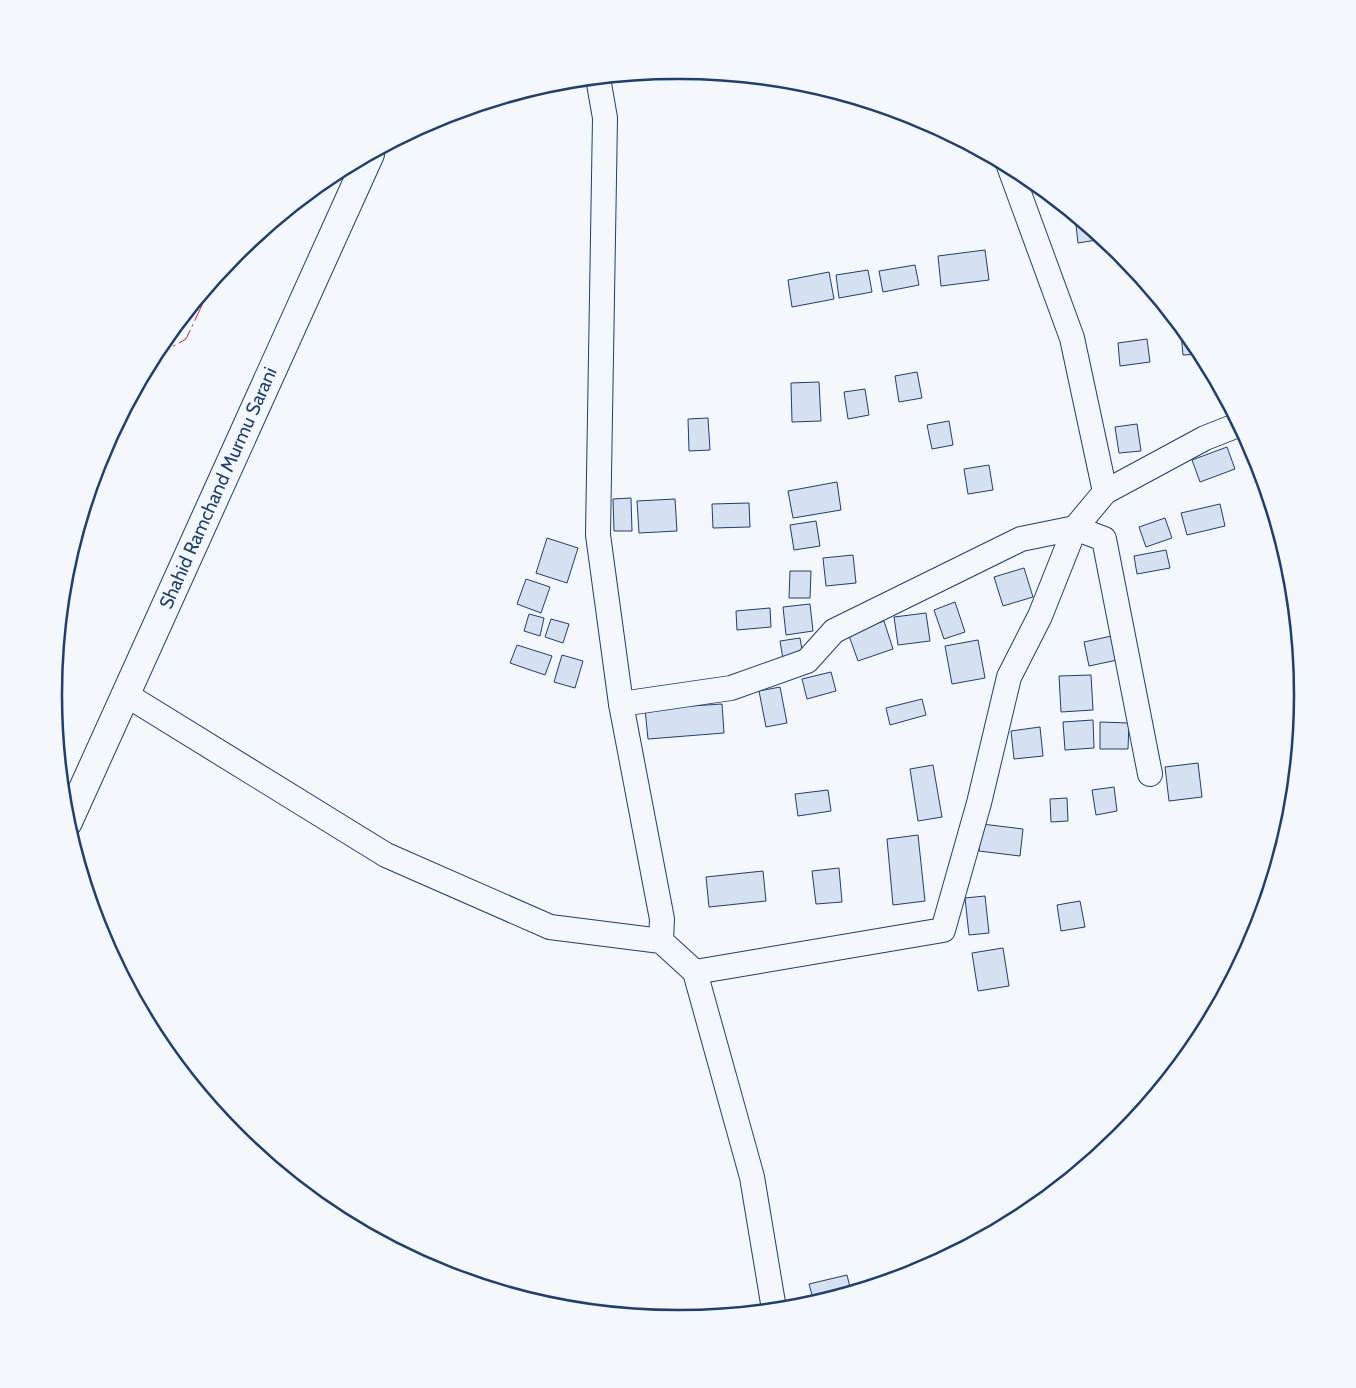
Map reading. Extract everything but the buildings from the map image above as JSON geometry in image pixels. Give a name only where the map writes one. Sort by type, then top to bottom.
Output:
[{"type":"street","points":[[599,84],[604,118],[598,535],[621,704],[662,919],[661,942]]},
{"type":"street","name":"Shahid Ramchand Murmu Sarani","points":[[73,810],[366,164]]},
{"type":"street","points":[[1013,178],[1072,338],[1106,492]]},
{"type":"street","points":[[695,972],[943,930],[979,803],[1008,677],[1040,616],[1075,528],[1106,492],[1205,438],[1232,426]]},
{"type":"street","points":[[621,704],[731,688],[807,661],[834,631],[1021,539],[1075,528],[1104,539],[1150,774]]},
{"type":"street","points":[[125,694],[386,855],[550,927],[661,942],[695,972],[752,1178],[773,1302]]},
{"type":"power","points":[[168,349],[186,339],[203,303]]}]
